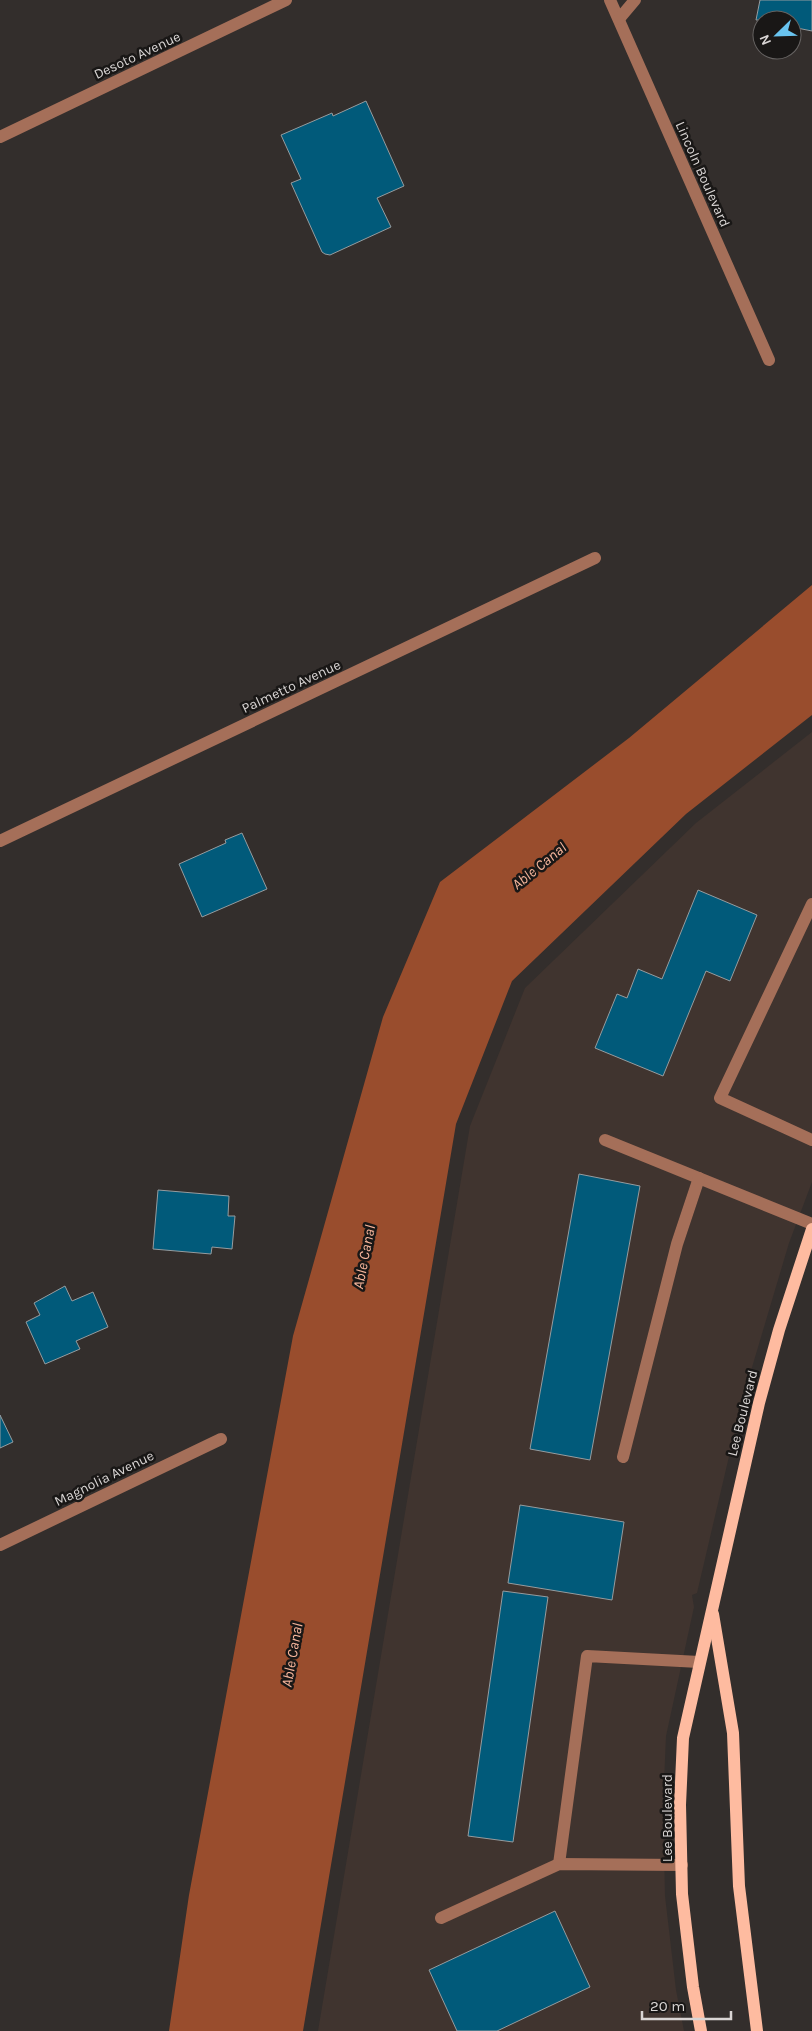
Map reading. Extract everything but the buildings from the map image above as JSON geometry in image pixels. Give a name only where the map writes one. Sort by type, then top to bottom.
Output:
[{"type":"main road","name":"Lee Boulevard","points":[[701,2031],[692,1978],[682,1894],[683,1738],[711,1606],[759,1404],[779,1330],[812,1229]]},
{"type":"main road","name":"Lee Boulevard","points":[[711,1606],[733,1733],[739,1886],[757,2031]]},
{"type":"street","name":"Desoto Avenue","points":[[0,136],[286,0]]},
{"type":"street","name":"Lincoln Boulevard","points":[[610,0],[769,360]]},
{"type":"street","points":[[619,18],[636,0]]},
{"type":"street","name":"Palmetto Avenue","points":[[0,841],[596,558]]},
{"type":"street","points":[[812,904],[720,1098],[812,1140]]},
{"type":"street","points":[[605,1140],[812,1224]]},
{"type":"street","points":[[623,1457],[677,1244],[699,1178]]},
{"type":"street","name":"Magnolia Avenue","points":[[0,1545],[220,1439]]},
{"type":"street","points":[[559,1864],[587,1656],[699,1662]]},
{"type":"street","points":[[441,1918],[559,1864],[682,1865]]},
{"type":"shaded area","points":[[812,732],[812,1182],[789,1243],[742,1401],[697,1593],[692,1595],[694,1607],[666,1736],[663,1806],[665,1896],[676,1990],[684,2031],[318,2031],[470,1126],[525,988],[696,823]]},
{"type":"water","name":"Able Canal","points":[[812,585],[812,715],[686,814],[512,981],[456,1124],[303,2031],[169,2031],[189,1895],[293,1336],[383,1017],[440,882],[629,738]]}]
